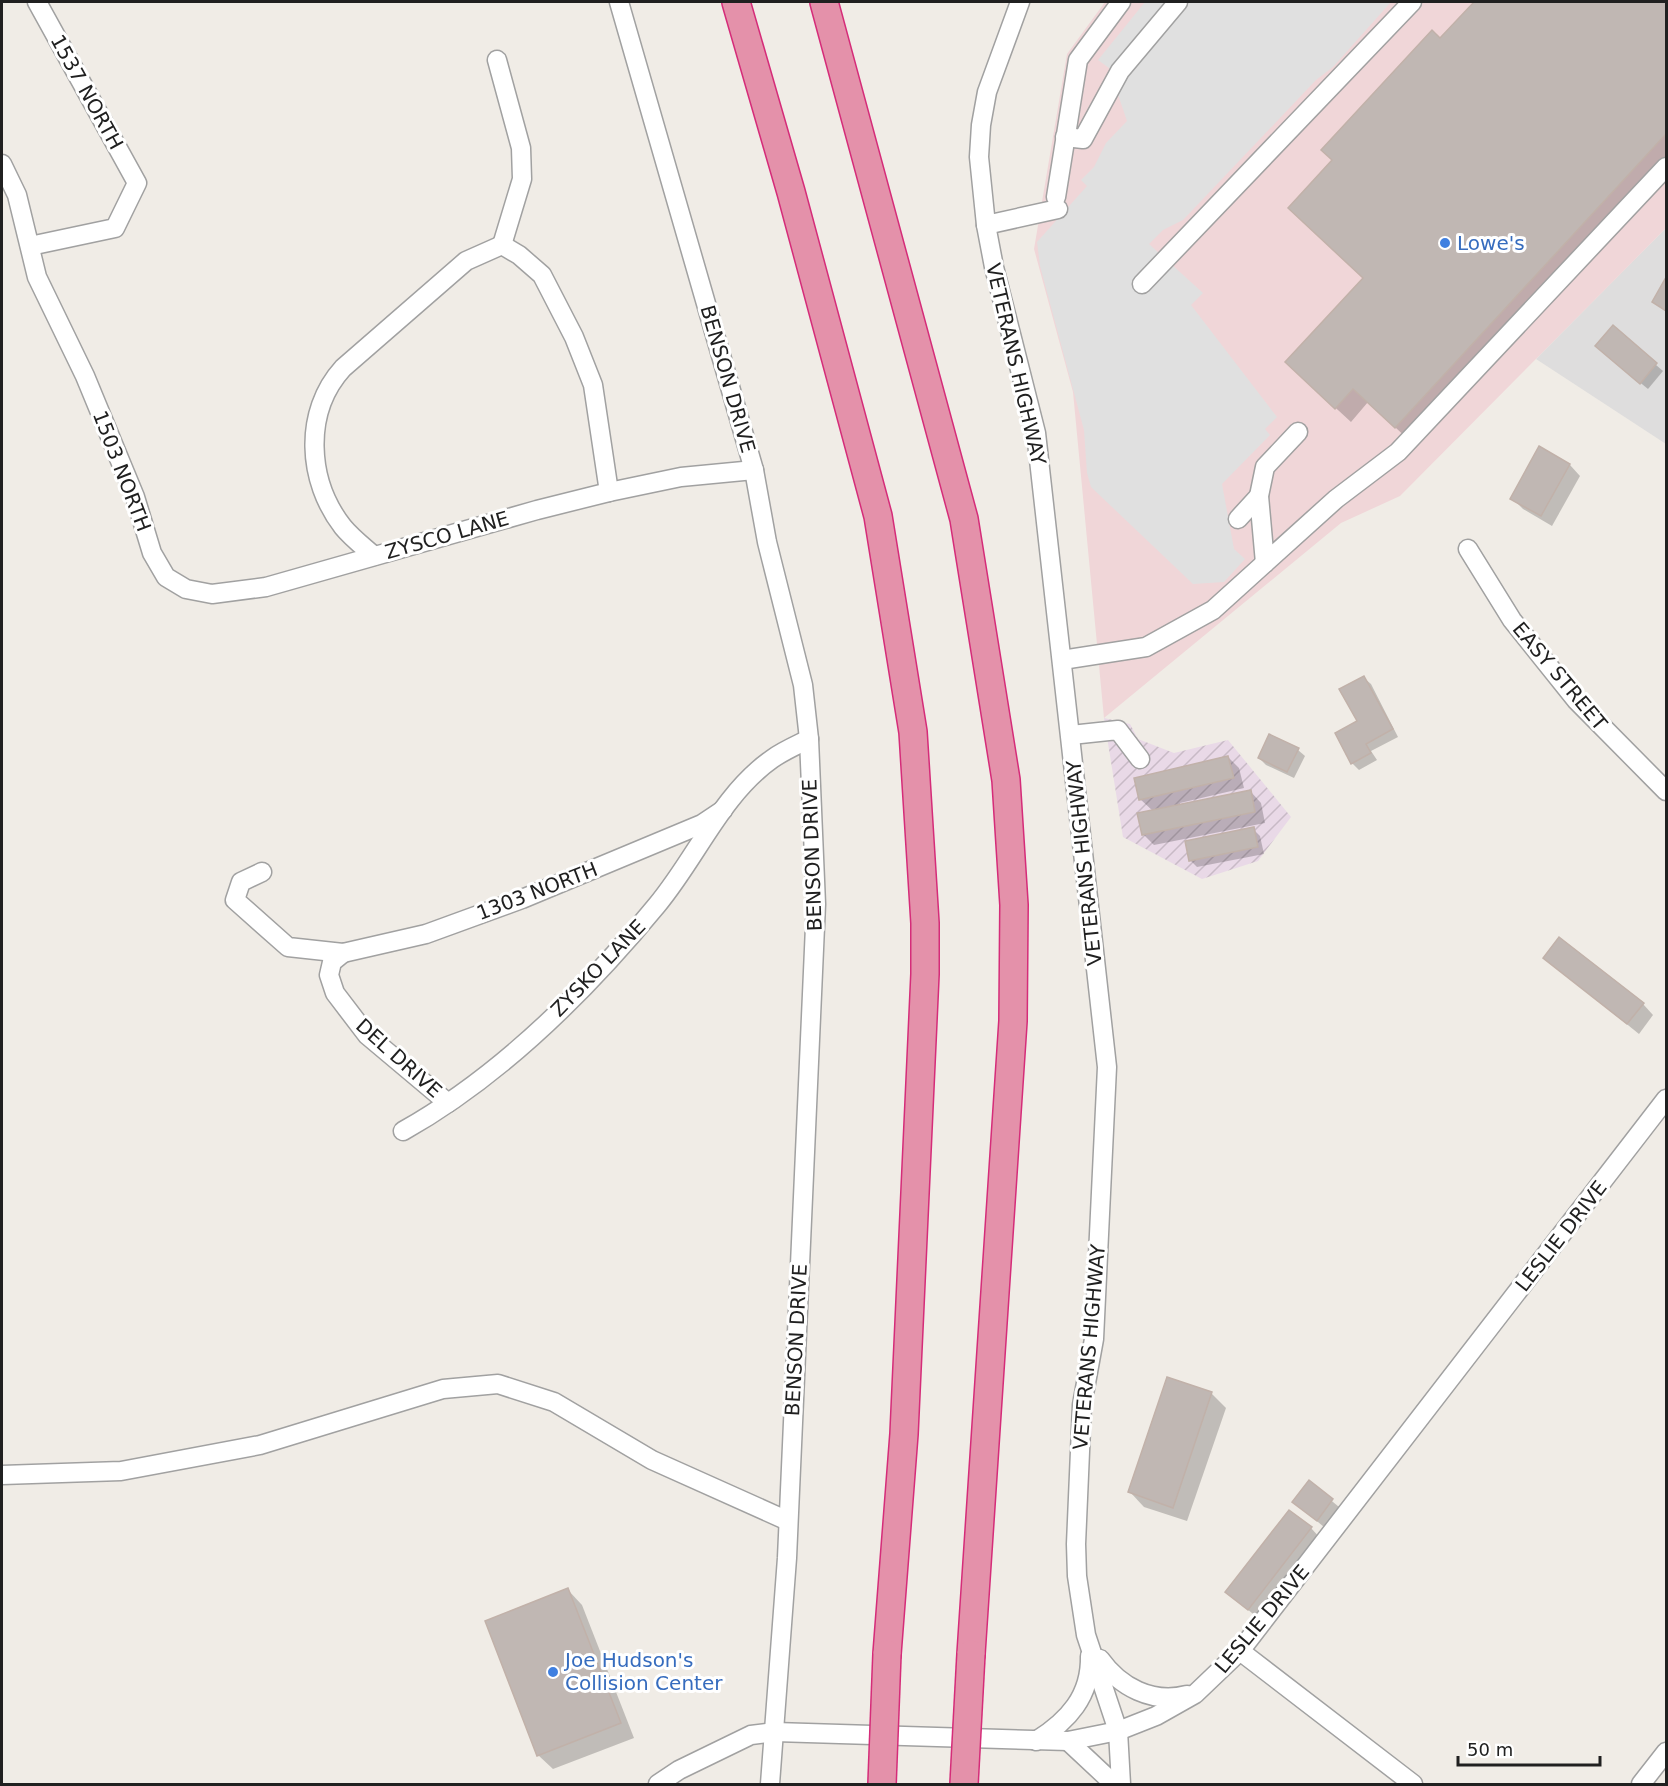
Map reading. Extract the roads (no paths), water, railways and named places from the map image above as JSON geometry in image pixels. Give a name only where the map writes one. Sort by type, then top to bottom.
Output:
[{"type":"highway","points":[[736,2],[791,192],[878,516],[909,696],[913,732],[926,974],[904,1434],[886,1654],[882,1785]]},
{"type":"highway","points":[[824,2],[964,519],[1006,780],[1014,905],[1013,1021],[964,1785]]},
{"type":"street","name":"1537 NORTH","points":[[30,246],[115,228],[137,183],[37,2]]},
{"type":"street","name":"BENSON DRIVE","points":[[619,2],[754,470],[767,542],[803,685],[808,739],[816,904],[788,1521],[770,1785]]},
{"type":"street","name":"VETERANS HIGHWAY","points":[[1020,2],[987,92],[981,125],[979,157],[986,225],[1035,433],[1107,1066],[1094,1339],[1082,1405],[1077,1486],[1077,1576],[1090,1645],[1118,1731],[1121,1785]]},
{"type":"street","points":[[986,225],[1057,203],[1078,60],[1121,2]]},
{"type":"street","points":[[1065,137],[1083,139],[1120,71],[1178,2]]},
{"type":"street","points":[[1142,284],[1413,2]]},
{"type":"street","points":[[497,60],[521,148],[522,179],[502,245],[519,255],[542,275],[574,337],[593,385],[609,492]]},
{"type":"street","name":"1503 NORTH","points":[[2,164],[17,195],[37,277],[85,376],[135,497],[152,553],[166,577],[186,589],[213,594],[229,594],[266,587],[374,556]]},
{"type":"street","points":[[1062,660],[1146,647],[1213,610],[1336,499],[1398,452],[1666,167]]},
{"type":"street","name":"ZYSCO LANE","points":[[502,245],[466,261],[343,368],[329,383],[320,401],[315,420],[314,443],[322,484],[344,528],[374,556],[609,492],[681,477],[754,470]]},
{"type":"street","points":[[1265,563],[1259,496],[1265,467],[1298,432]]},
{"type":"street","points":[[1238,519],[1259,496]]},
{"type":"street","name":"EASY STREET","points":[[1468,549],[1512,620],[1576,700],[1666,791]]},
{"type":"street","points":[[1071,735],[1118,730],[1140,759]]},
{"type":"street","points":[[723,810],[752,776],[773,758],[808,739]]},
{"type":"street","name":"1303 NORTH","points":[[262,872],[241,882],[235,900],[288,947],[343,953],[426,934],[522,899],[702,824],[723,810]]},
{"type":"street","name":"ZYSKO LANE","points":[[403,1131],[448,1103],[500,1063],[597,974],[680,876],[723,810]]},
{"type":"street","name":"DEL DRIVE","points":[[343,953],[332,962],[328,975],[335,993],[367,1035],[448,1103]]},
{"type":"street","name":"LESLIE DRIVE","points":[[658,1785],[679,1770],[751,1735],[775,1732],[1068,1741],[1118,1731],[1156,1716],[1195,1694],[1240,1651],[1666,1099]]},
{"type":"street","points":[[2,1475],[121,1472],[260,1445],[443,1389],[498,1384],[554,1402],[652,1460],[788,1521]]},
{"type":"street","points":[[1090,1645],[1123,1685],[1153,1696],[1177,1698],[1195,1694]]},
{"type":"street","points":[[1036,1741],[1066,1720],[1081,1699],[1090,1672],[1090,1645]]},
{"type":"street","points":[[1240,1651],[1413,1785]]},
{"type":"street","points":[[1068,1741],[1114,1785]]},
{"type":"street","points":[[1641,1785],[1666,1752]]},
{"type":"place","name":"Lowe's","points":[[1445,243]]},
{"type":"place","name":"Joe Hudson's Collision Center","points":[[553,1672]]}]
